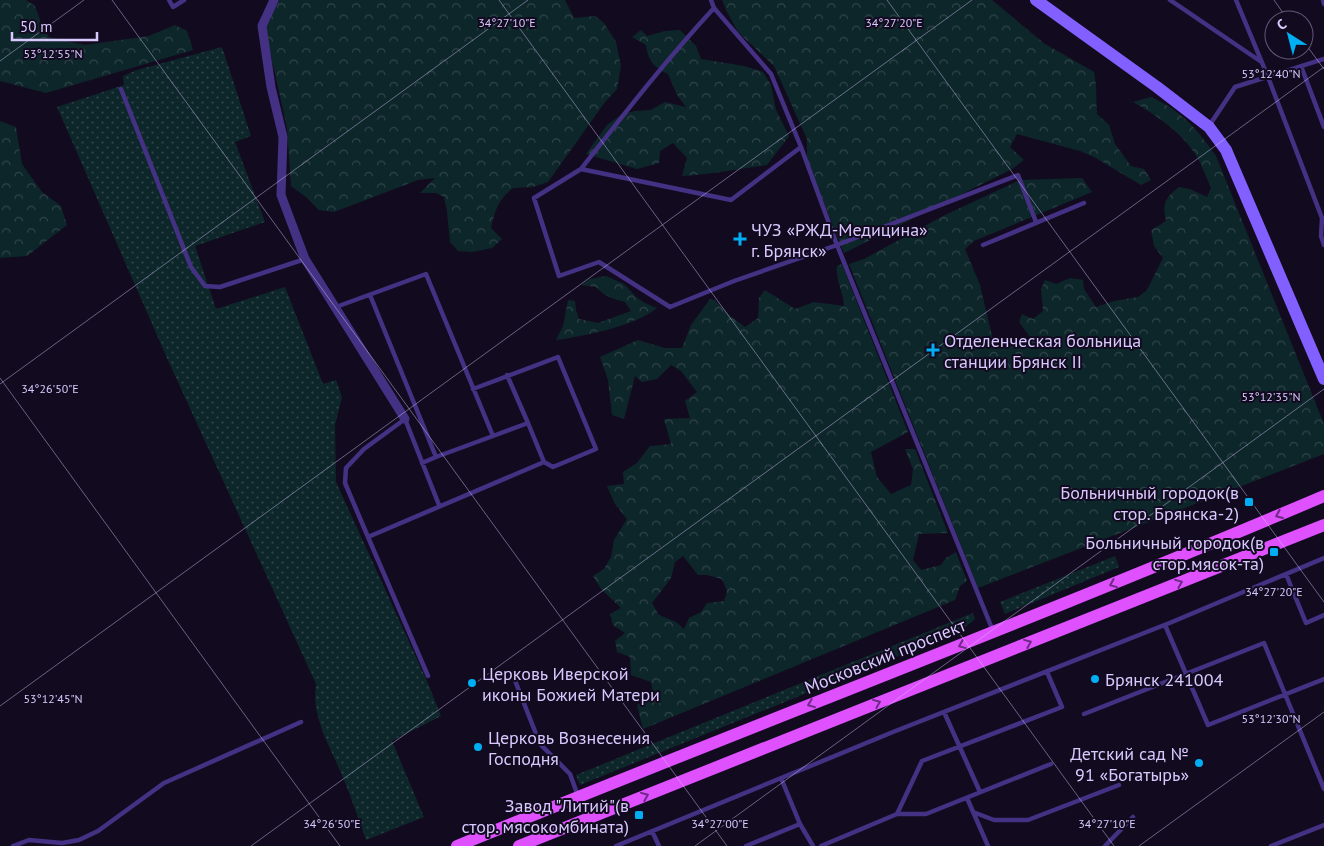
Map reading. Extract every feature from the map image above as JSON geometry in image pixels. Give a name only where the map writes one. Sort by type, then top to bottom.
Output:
[{"type":"main road","name":"Московский проспект","points":[[457,846],[477,842],[527,818],[578,797],[1203,548],[1324,496]]},
{"type":"main road","points":[[518,846],[537,842],[1324,525]]},
{"type":"main road","points":[[527,818],[537,842]]},
{"type":"street","points":[[274,0],[262,26],[271,88],[283,137],[281,195],[305,259],[334,308],[405,418]]},
{"type":"street","points":[[1036,0],[1049,4],[1209,127],[1226,150],[1319,359],[1324,379]]},
{"type":"lane","points":[[169,0],[172,7],[184,0]]},
{"type":"lane","points":[[711,0],[714,8],[771,74],[801,147],[837,245],[994,632]]},
{"type":"lane","points":[[1170,0],[1261,62]]},
{"type":"lane","points":[[1236,0],[1268,76],[1323,218],[1320,236],[1324,245]]},
{"type":"lane","points":[[1323,0],[1324,4]]},
{"type":"lane","points":[[714,8],[675,50],[581,169],[534,198],[559,276],[599,262],[670,307],[1018,175],[1036,222]]},
{"type":"lane","points":[[1209,127],[1235,86],[1324,59]]},
{"type":"lane","points":[[1302,66],[1324,127]]},
{"type":"lane","points":[[121,89],[191,267],[204,286],[220,287],[305,259]]},
{"type":"lane","points":[[581,169],[730,200],[801,147]]},
{"type":"lane","points":[[983,245],[1084,203]]},
{"type":"lane","points":[[334,308],[426,274],[493,436]]},
{"type":"lane","points":[[370,295],[436,457]]},
{"type":"lane","points":[[473,389],[507,375],[558,357],[596,448],[553,467],[544,462],[507,375]]},
{"type":"lane","points":[[428,676],[345,483],[346,468],[364,450],[405,418],[439,505]]},
{"type":"lane","points":[[422,463],[528,423]]},
{"type":"lane","points":[[368,537],[439,505],[544,462]]},
{"type":"lane","points":[[616,846],[944,712],[1165,625],[1324,558]]},
{"type":"lane","points":[[1286,574],[1306,623],[1324,615]]},
{"type":"lane","points":[[1165,625],[1208,725],[1324,679]]},
{"type":"lane","points":[[1084,714],[1264,643],[1324,788]]},
{"type":"lane","points":[[896,814],[922,760],[1062,707],[1047,672]]},
{"type":"lane","points":[[514,678],[540,744],[570,774],[578,797]]},
{"type":"lane","points":[[944,712],[980,792]]},
{"type":"lane","points":[[13,846],[28,840],[62,843],[79,840],[98,831],[164,783],[301,722]]},
{"type":"lane","points":[[824,846],[896,814],[926,814],[1051,764]]},
{"type":"lane","points":[[781,778],[800,824],[813,846]]},
{"type":"lane","points":[[973,812],[994,820],[1028,820],[1119,785]]},
{"type":"lane","points":[[967,798],[988,846]]},
{"type":"lane","points":[[1105,846],[1133,817]]},
{"type":"lane","points":[[746,846],[800,824]]},
{"type":"lane","points":[[1271,846],[1324,825]]},
{"type":"lane","points":[[652,831],[659,846]]},
{"type":"green space","points":[[0,0],[26,0],[35,6],[41,23],[49,37],[85,45],[149,36],[175,25],[187,31],[193,50],[46,93],[0,81]]},
{"type":"green space","points":[[279,0],[565,0],[574,18],[595,16],[604,23],[616,42],[621,66],[617,89],[605,102],[548,182],[533,187],[513,188],[504,197],[496,211],[491,228],[502,239],[492,248],[472,252],[458,251],[450,242],[444,197],[436,193],[420,193],[435,178],[418,180],[334,212],[319,210],[291,186],[287,128],[267,37],[267,22]]},
{"type":"green space","points":[[722,0],[992,0],[1045,44],[1094,72],[1097,114],[1109,125],[1115,144],[1131,166],[1144,169],[1151,180],[1141,185],[1094,157],[1080,151],[1017,134],[1010,147],[1024,160],[1012,169],[844,253],[807,161],[807,139],[774,66],[738,32]]},
{"type":"green space","points":[[641,30],[647,36],[665,31],[680,30],[696,46],[701,59],[744,66],[763,72],[771,85],[776,110],[789,136],[767,165],[682,176],[687,158],[673,143],[660,151],[659,163],[637,169],[586,154],[607,125],[622,114],[651,110],[665,102],[686,107],[677,95],[668,74],[655,66],[650,59],[646,45],[632,37]]},
{"type":"green space","points":[[222,47],[251,136],[235,142],[265,222],[195,246],[216,309],[285,287],[323,384],[336,380],[342,397],[335,425],[336,482],[427,681],[441,716],[392,741],[424,817],[366,840],[319,720],[315,696],[316,684],[167,358],[57,107],[124,85],[123,76],[137,70]]},
{"type":"green space","points":[[1151,97],[1172,109],[1188,122],[1216,156],[1324,424],[1324,454],[978,588],[849,264],[864,259],[945,215],[1020,180],[1082,178],[1092,192],[974,241],[965,249],[980,285],[993,340],[1015,347],[1030,337],[1019,322],[1022,314],[1033,319],[1043,311],[1041,289],[1045,280],[1056,284],[1070,278],[1083,280],[1084,289],[1096,307],[1114,301],[1138,297],[1147,290],[1163,258],[1154,246],[1151,230],[1166,221],[1164,210],[1170,194],[1179,187],[1190,189],[1207,197],[1211,188],[1196,155],[1183,139],[1159,118],[1133,102]]},
{"type":"green space","points":[[0,121],[16,127],[22,164],[42,192],[61,206],[67,225],[27,256],[0,258]]},
{"type":"green space","points":[[842,264],[908,432],[871,452],[877,477],[891,494],[911,485],[913,469],[905,449],[915,449],[948,533],[919,534],[913,560],[921,570],[941,565],[946,558],[956,552],[967,581],[960,586],[955,600],[643,729],[637,705],[654,697],[651,682],[631,675],[630,657],[617,652],[615,641],[625,633],[613,625],[610,614],[621,608],[601,589],[593,576],[604,569],[611,557],[614,540],[627,519],[615,504],[607,486],[624,484],[623,472],[637,463],[650,446],[671,444],[664,419],[690,418],[685,401],[697,392],[681,371],[671,365],[657,379],[642,382],[635,376],[624,419],[612,415],[608,380],[600,357],[638,340],[665,348],[682,348],[691,325],[710,299],[715,300],[729,315],[745,327],[758,318],[759,298],[765,290],[795,309],[814,302],[844,306],[837,276],[837,266]],"holes":[[[683,556],[698,575],[722,579],[727,591],[724,601],[707,603],[701,612],[689,618],[684,629],[676,622],[659,615],[652,603],[671,578],[675,562]]]},
{"type":"green space","points":[[606,276],[624,284],[636,297],[657,308],[623,325],[595,333],[556,340],[563,326],[568,300],[575,301],[579,319],[598,323],[631,311],[625,302],[609,297],[596,287],[581,285],[590,279]]},
{"type":"green space","points":[[1115,556],[1119,567],[1005,614],[1000,602]]},
{"type":"green space","points":[[973,613],[975,619],[962,630],[580,785],[576,775]]},
{"type":"place","name":"ЧУЗ «РЖД-Медицина» г. Брянск»","points":[[740,239]]},
{"type":"place","name":"Отделенческая больница станции Брянск II","points":[[933,350]]},
{"type":"place","name":"Больничный городок(в стор. Брянска-2)","points":[[1249,502]]},
{"type":"place","name":"Больничный городок(в стор.мясок-та)","points":[[1274,552]]},
{"type":"place","name":"Брянск 241004","points":[[1095,679]]},
{"type":"place","name":"Церковь Иверской иконы Божией Матери","points":[[472,683]]},
{"type":"place","name":"Церковь Вознесения Господня","points":[[478,747]]},
{"type":"place","name":"Детский сад № 91 «Богатырь»","points":[[1199,763]]},
{"type":"place","name":"Завод \"Литий\"(в стор. мясокомбината)","points":[[639,815]]}]
